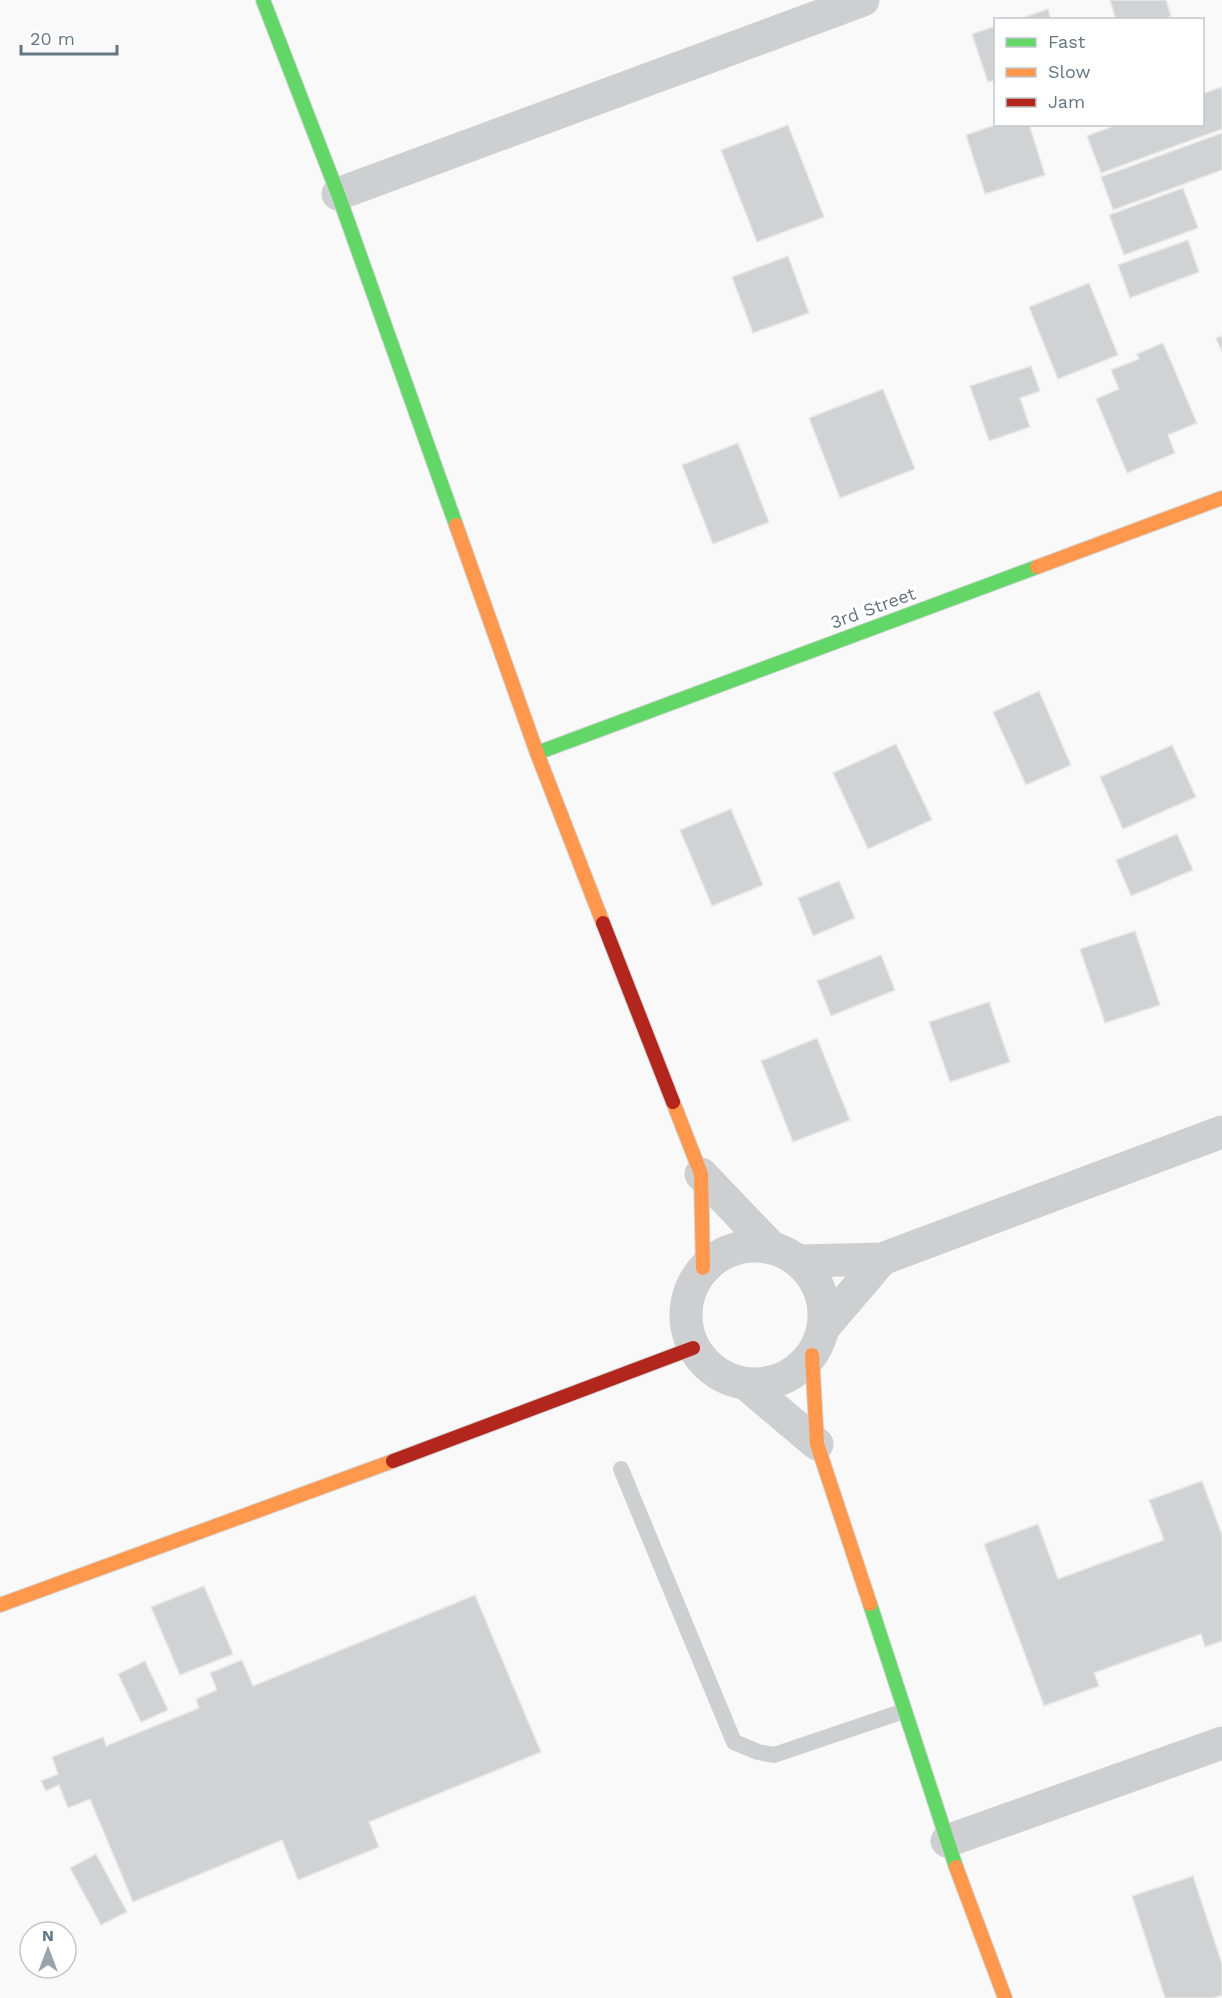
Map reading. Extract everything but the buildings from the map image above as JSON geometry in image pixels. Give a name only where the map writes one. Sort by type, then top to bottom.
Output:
[{"type":"street","points":[[263,0],[339,194],[537,753],[701,1174],[703,1268]]},
{"type":"street","points":[[339,194],[863,0]]},
{"type":"street","name":"3rd Street","points":[[537,753],[1222,498]]},
{"type":"street","points":[[800,1261],[882,1259],[1222,1132]]},
{"type":"street","points":[[701,1174],[770,1246],[800,1261],[815,1279],[824,1302],[818,1341],[817,1444],[947,1842],[1005,1998]]},
{"type":"street","points":[[770,1246],[745,1245],[722,1253],[703,1268],[691,1286],[685,1306],[686,1328],[693,1348],[707,1365],[725,1377],[746,1384],[765,1384],[799,1369],[882,1259]]},
{"type":"street","points":[[0,1605],[693,1348]]},
{"type":"street","points":[[746,1384],[817,1444]]},
{"type":"street","points":[[947,1842],[1222,1743]]},
{"type":"lane","points":[[621,1469],[734,1742],[758,1752],[774,1755],[904,1711]]},
{"type":"traffic: fast","points":[[263,0],[338,194],[456,525]]},
{"type":"traffic: fast","points":[[537,753],[1037,567]]},
{"type":"traffic: fast","points":[[870,1604],[956,1867]]},
{"type":"traffic: slow","points":[[1037,567],[1222,498]]},
{"type":"traffic: slow","points":[[456,525],[537,753],[603,923]]},
{"type":"traffic: slow","points":[[673,1102],[701,1174],[703,1268]]},
{"type":"traffic: slow","points":[[812,1355],[817,1444],[870,1604]]},
{"type":"traffic: slow","points":[[0,1605],[393,1461]]},
{"type":"traffic: slow","points":[[956,1867],[1005,1998]]},
{"type":"traffic: jam","points":[[603,923],[673,1102]]},
{"type":"traffic: jam","points":[[393,1461],[693,1348]]}]
